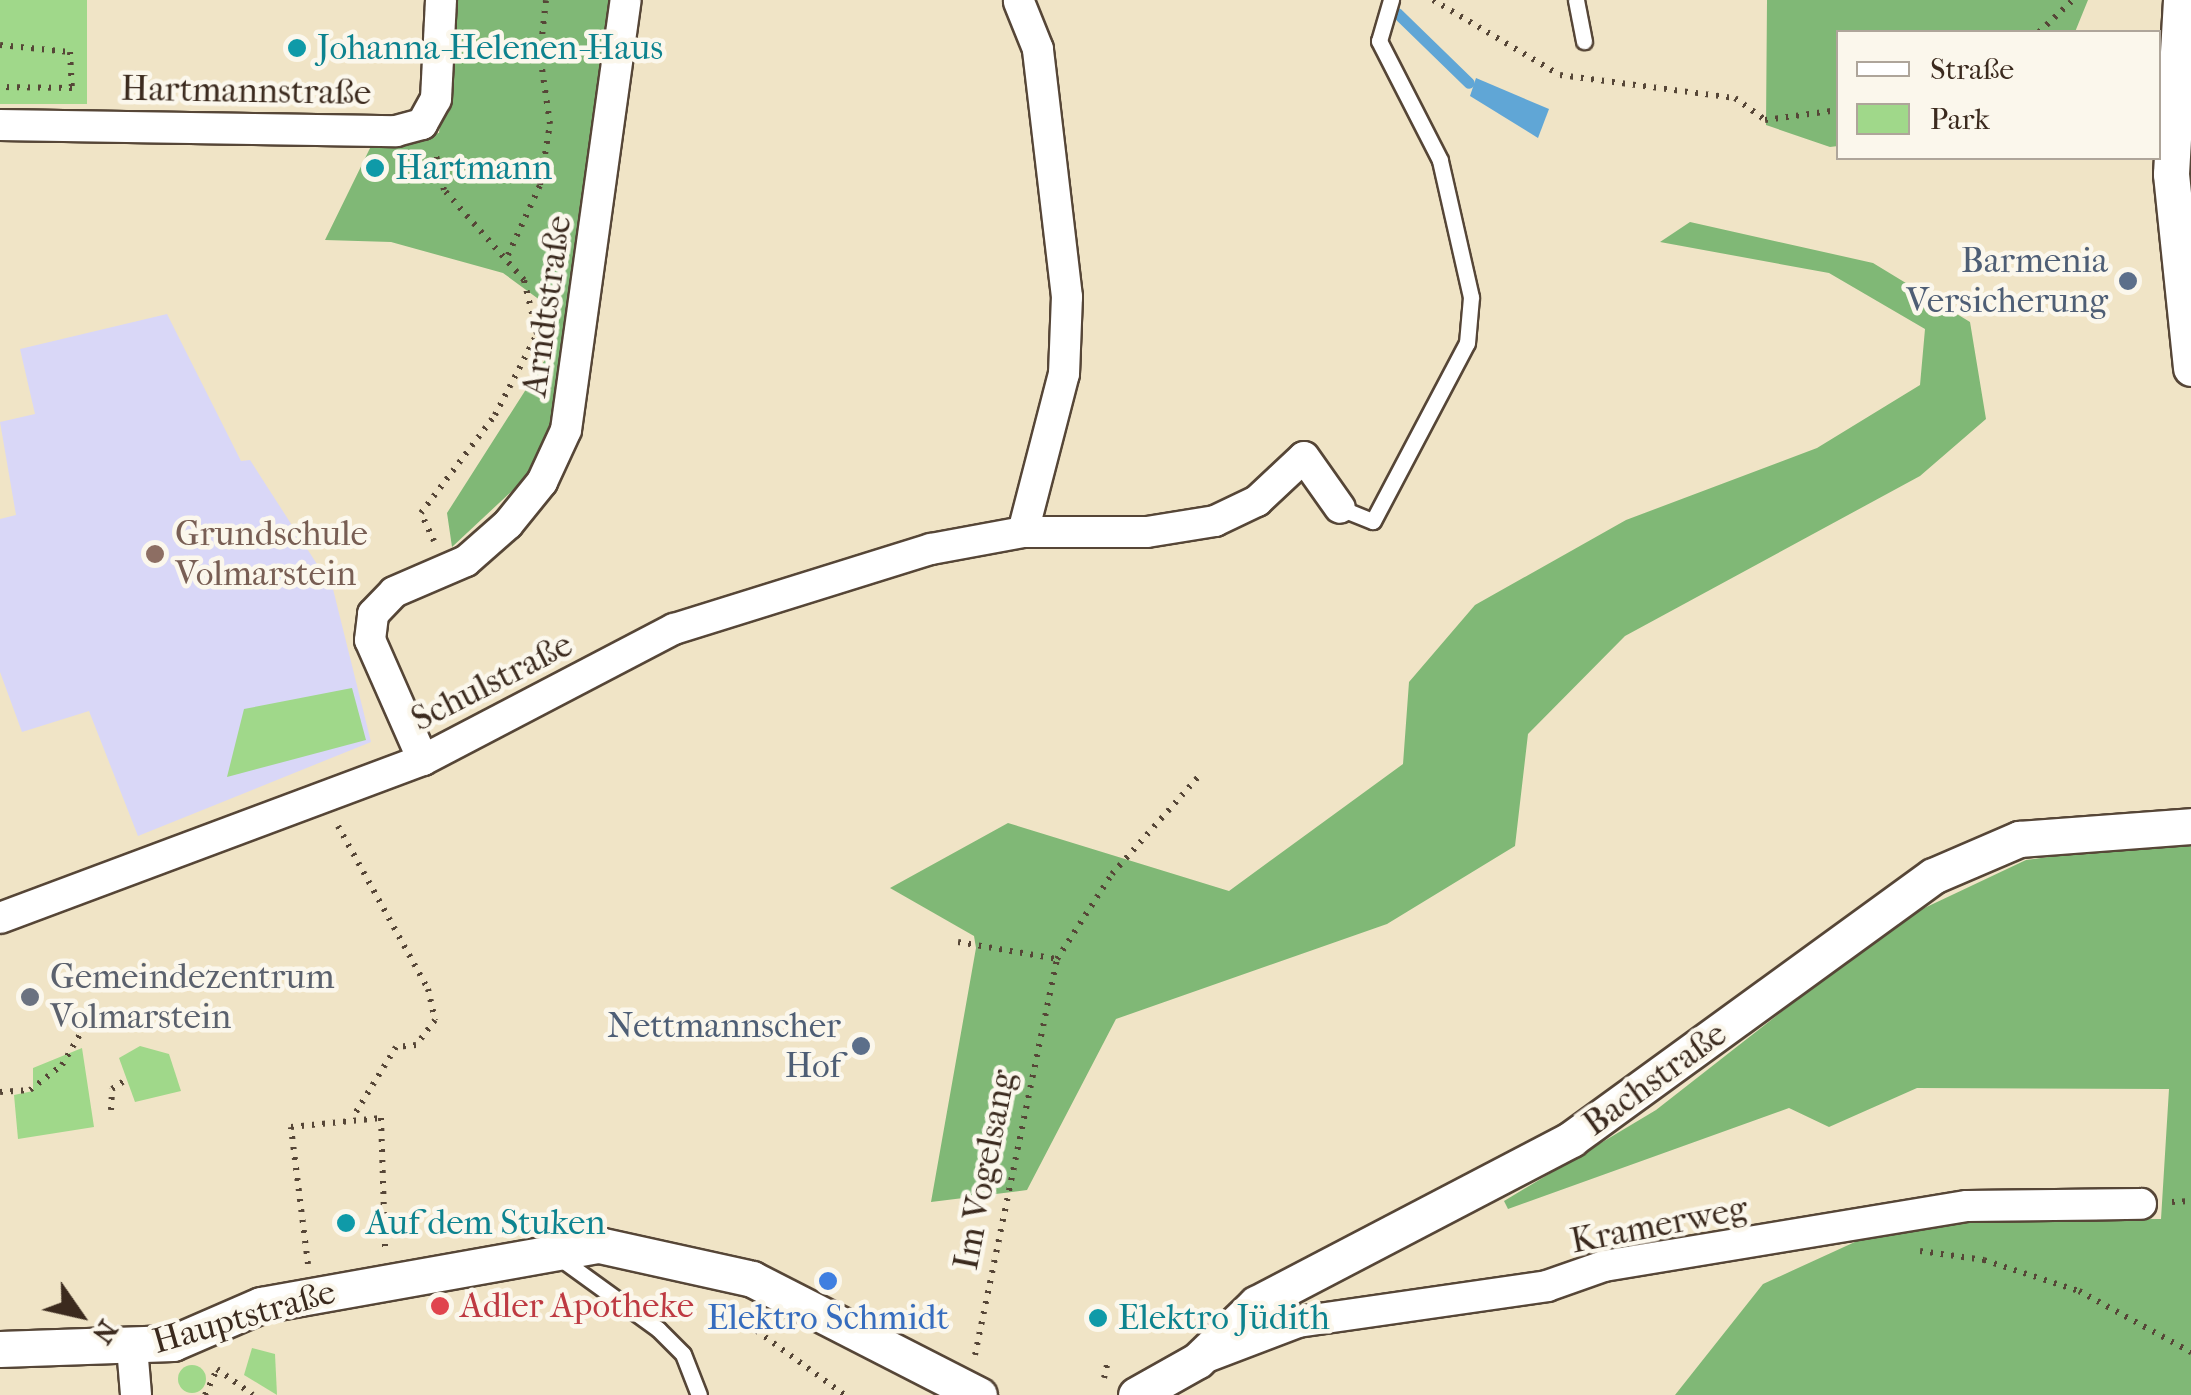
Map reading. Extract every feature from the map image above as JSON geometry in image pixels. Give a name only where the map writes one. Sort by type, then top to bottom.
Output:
[{"type":"street","name":"Hartmannstraße","points":[[0,125],[396,132],[422,124],[436,99],[441,0]]},
{"type":"street","name":"Arndtstraße","points":[[423,760],[370,640],[373,614],[394,592],[466,561],[508,524],[542,482],[566,430],[626,0]]},
{"type":"street","points":[[2181,0],[2172,192],[2191,368]]},
{"type":"street","points":[[1019,2],[1038,50],[1068,297],[1064,374],[1023,532]]},
{"type":"street","name":"Schulstraße","points":[[0,918],[423,760],[674,630],[932,549],[1023,532],[1148,532],[1215,521],[1256,501],[1304,457],[1340,508]]},
{"type":"street","name":"Bachstraße","points":[[1136,1395],[1198,1360],[1256,1304],[1571,1139],[1857,924],[1946,869],[2020,838],[2191,826]]},
{"type":"street","name":"Kramerweg","points":[[1198,1360],[1298,1322],[1547,1286],[1604,1266],[1967,1206],[2141,1204]]},
{"type":"street","name":"Hauptstraße","points":[[0,1349],[132,1348],[173,1343],[261,1304],[546,1249],[599,1245],[708,1266],[752,1279],[972,1393]]},
{"type":"street","name":"Hauptstraße","points":[[132,1348],[136,1395]]},
{"type":"lane","points":[[1340,508],[1373,521],[1467,343],[1471,297],[1440,160],[1379,41],[1391,0]]},
{"type":"lane","points":[[1576,0],[1584,41]]},
{"type":"lane","points":[[546,1249],[658,1329],[683,1354],[699,1395]]},
{"type":"path","points":[[508,256],[540,185],[547,139],[546,0]]},
{"type":"path","points":[[1433,0],[1560,75],[1735,98],[1766,120],[1836,110]]},
{"type":"path","points":[[2041,30],[2073,0]]},
{"type":"path","points":[[0,44],[70,52],[72,88],[0,87]]},
{"type":"path","points":[[421,513],[495,415],[537,334],[536,308],[508,256],[444,190],[437,158]]},
{"type":"path","name":"Im Vogelsang","points":[[972,1393],[1056,959],[1112,874],[1200,774]]},
{"type":"path","points":[[336,823],[428,989],[434,1020],[416,1045],[396,1047],[354,1117]]},
{"type":"path","points":[[958,942],[1056,959]]},
{"type":"path","points":[[0,1092],[30,1090],[62,1065],[97,1005]]},
{"type":"path","points":[[111,1110],[112,1089],[128,1079]]},
{"type":"path","points":[[312,1295],[291,1127],[354,1117],[381,1118],[389,1277]]},
{"type":"path","points":[[1905,1252],[1984,1260],[2079,1291],[2191,1352]]},
{"type":"path","points":[[708,1266],[735,1319],[845,1395]]},
{"type":"path","points":[[205,1395],[217,1369],[253,1395]]},
{"type":"shaded area","name":"Grundschule Volmarstein","points":[[167,314],[241,461],[250,460],[333,589],[371,742],[138,836],[89,711],[22,732],[0,672],[0,519],[16,515],[0,422],[35,414],[20,349]]},
{"type":"green space","points":[[0,0],[87,0],[87,104],[0,104]]},
{"type":"green space","points":[[455,0],[611,0],[554,414],[529,475],[452,547],[447,513],[546,358],[544,303],[503,273],[391,242],[325,240],[373,142],[439,133]]},
{"type":"green space","points":[[1767,0],[2088,0],[2076,30],[1836,30],[1836,146],[1766,125]]},
{"type":"green space","points":[[1690,222],[1873,263],[1970,322],[1986,419],[1920,476],[1625,636],[1528,734],[1515,846],[1387,924],[1116,1019],[1027,1190],[931,1202],[976,948],[974,936],[890,888],[1008,823],[1229,891],[1403,764],[1409,682],[1475,605],[1626,520],[1817,448],[1920,385],[1925,329],[1829,273],[1660,242]]},
{"type":"green space","points":[[352,688],[366,740],[227,777],[244,709]]},
{"type":"green space","points":[[2135,845],[2191,846],[2191,1395],[1675,1395],[1763,1284],[1868,1236],[1963,1220],[2161,1219],[2169,1089],[1917,1088],[1829,1127],[1789,1108],[1508,1209],[1504,1201],[1656,1110],[1899,920],[2026,860]]},
{"type":"green space","points":[[140,1046],[169,1054],[181,1091],[135,1102],[119,1058]]},
{"type":"green space","points":[[82,1048],[94,1127],[18,1139],[14,1095],[33,1091],[33,1068]]},
{"type":"green space","points":[[252,1348],[275,1354],[277,1395],[244,1375]]},
{"type":"green space","points":[[192,1365],[202,1369],[206,1379],[202,1389],[192,1393],[182,1389],[178,1379],[182,1369]]},
{"type":"water","points":[[1476,78],[1549,109],[1538,138],[1470,96]]},
{"type":"waterway","points":[[1397,13],[1469,83]]},
{"type":"place","name":"Johanna-Helenen-Haus","points":[[297,48]]},
{"type":"place","name":"Hartmann","points":[[375,168]]},
{"type":"place","name":"Barmenia Versicherung","points":[[2128,281]]},
{"type":"place","name":"Grundschule Volmarstein","points":[[155,554]]},
{"type":"place","name":"Gemeindezentrum Volmarstein","points":[[30,997]]},
{"type":"place","name":"Nettmannscher Hof","points":[[861,1046]]},
{"type":"place","name":"Auf dem Stuken","points":[[346,1223]]},
{"type":"place","name":"Elektro Schmidt","points":[[828,1281]]},
{"type":"place","name":"Adler Apotheke","points":[[440,1306]]},
{"type":"place","name":"Elektro Jüdith","points":[[1098,1318]]}]
